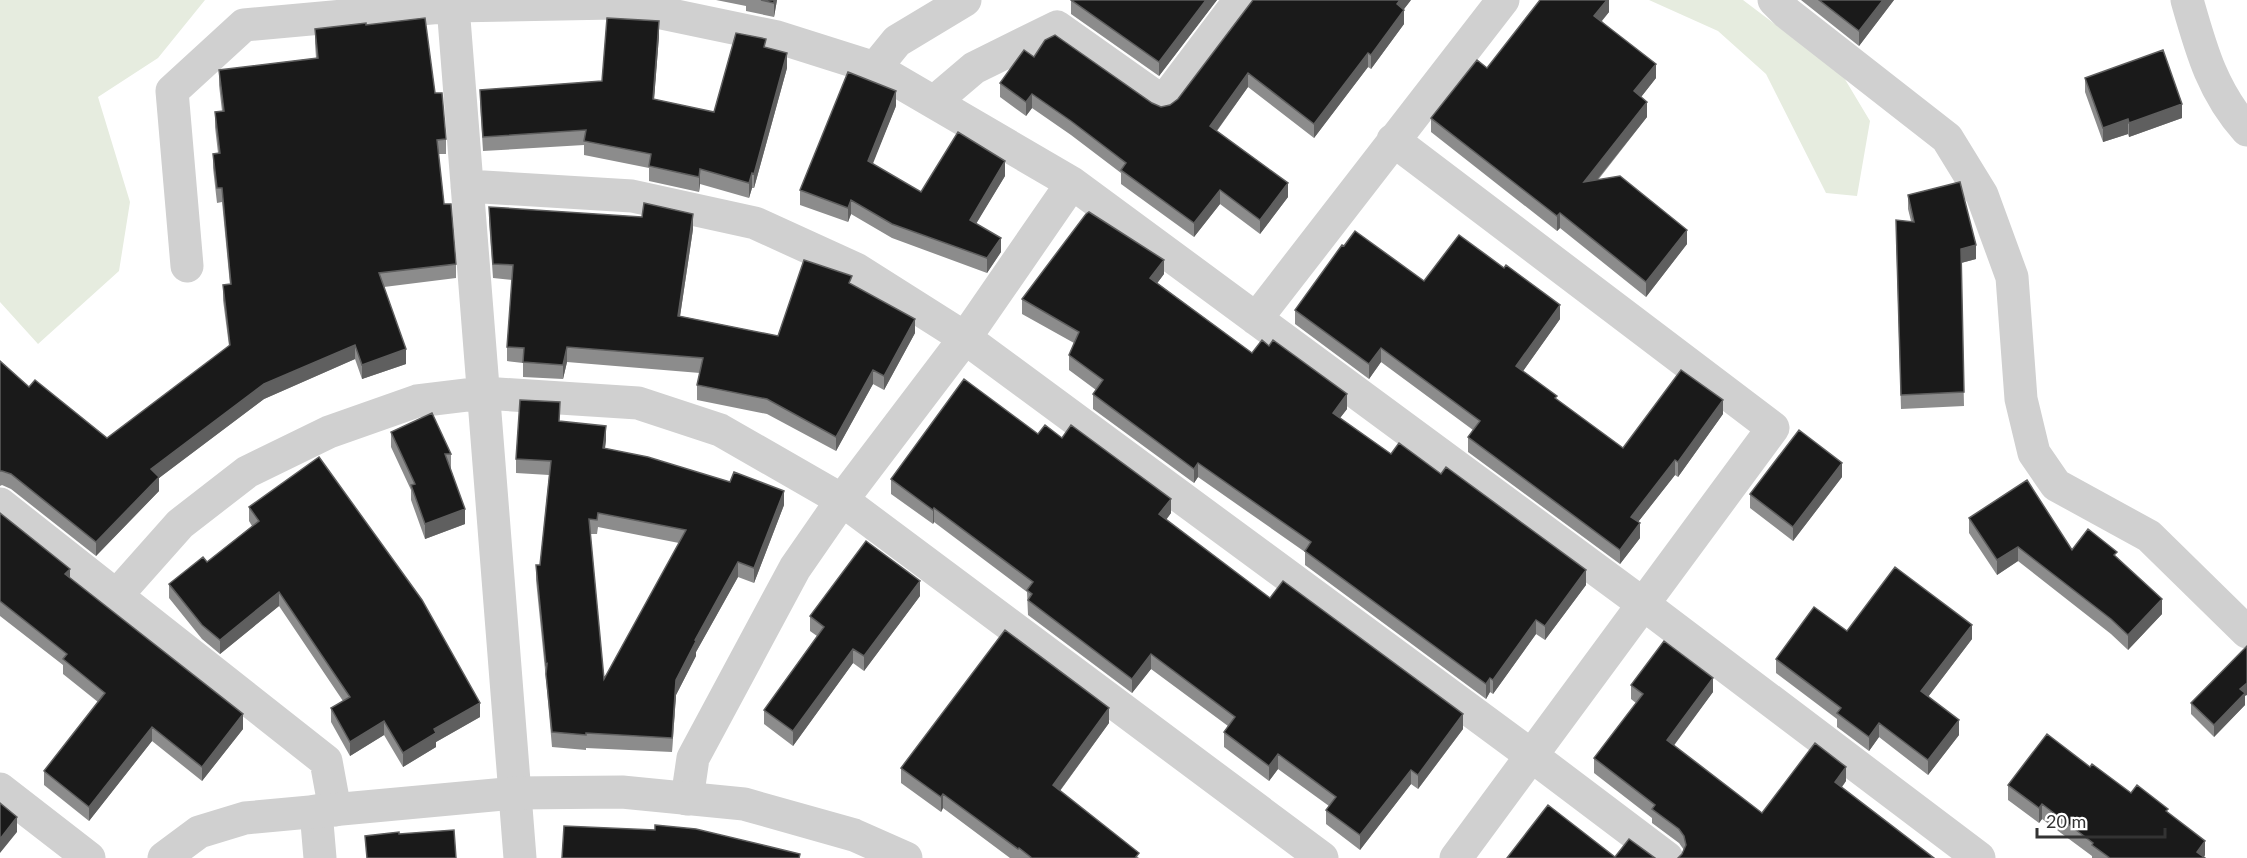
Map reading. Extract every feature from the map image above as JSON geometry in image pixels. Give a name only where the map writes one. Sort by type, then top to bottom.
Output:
[{"type":"street","points":[[875,68],[897,41],[965,0]]},
{"type":"street","points":[[934,102],[974,68],[1057,27],[1163,102],[1240,0]]},
{"type":"street","points":[[1256,319],[1503,0]]},
{"type":"street","points":[[1774,0],[1787,14],[1947,138],[1982,195],[2012,277],[2021,399],[2034,453],[2056,485],[2149,536],[2247,632]]},
{"type":"street","points":[[2187,0],[2204,58],[2229,110],[2247,130]]},
{"type":"street","points":[[187,266],[172,91],[244,25],[453,6],[614,3],[777,37],[875,68],[1071,183],[1643,604],[1979,858]]},
{"type":"street","points":[[453,6],[520,858]]},
{"type":"street","points":[[1393,140],[1773,428],[1456,858]]},
{"type":"street","points":[[687,799],[693,758],[795,568],[842,500],[965,338],[1071,183]]},
{"type":"street","points":[[467,186],[632,196],[755,223],[856,269],[965,338],[1667,858]]},
{"type":"street","points":[[116,596],[180,524],[247,472],[329,432],[417,401],[483,393],[638,403],[720,430],[842,500],[1322,858]]},
{"type":"street","points":[[0,504],[326,761],[326,811],[320,858]]},
{"type":"street","points":[[0,789],[89,858]]},
{"type":"street","points":[[164,858],[199,832],[245,818],[515,793],[622,792],[755,807],[854,835],[906,858]]},
{"type":"shaded area","points":[[0,0],[205,0],[158,58],[98,97],[130,202],[119,271],[38,344],[0,302]]},
{"type":"shaded area","points":[[1649,0],[1743,0],[1843,76],[1870,121],[1857,196],[1826,193],[1766,74],[1718,31]]},
{"type":"building","points":[[1071,0],[1206,0],[1159,62]]},
{"type":"building","points":[[1253,0],[1400,0],[1397,4],[1404,10],[1371,55],[1368,53],[1314,124],[1248,73],[1210,126],[1288,183],[1260,220],[1220,190],[1194,223],[1121,170],[1126,163],[1071,121],[1032,94],[1026,102],[1000,83],[1024,50],[1034,57],[1045,40],[1055,35],[1152,103],[1161,107],[1170,105],[1178,99]]},
{"type":"building","points":[[1540,0],[1607,0],[1594,16],[1656,64],[1634,91],[1647,102],[1584,182],[1620,176],[1687,230],[1646,282],[1560,213],[1557,216],[1431,118],[1477,60],[1487,68]]},
{"type":"building","points":[[1819,0],[1883,0],[1859,31]]},
{"type":"building","points":[[425,18],[435,93],[442,93],[446,139],[437,140],[444,204],[451,204],[456,264],[379,273],[406,349],[362,365],[355,345],[264,384],[151,469],[159,477],[96,542],[11,474],[0,471],[0,361],[29,387],[35,380],[107,438],[230,345],[223,285],[231,284],[222,188],[217,188],[213,154],[220,153],[215,112],[224,111],[219,70],[318,58],[315,29]]},
{"type":"building","points":[[607,18],[659,21],[653,99],[714,112],[736,33],[766,39],[764,47],[787,53],[754,174],[752,173],[749,183],[700,169],[699,177],[649,166],[651,154],[584,141],[586,130],[483,137],[480,90],[602,81]]},
{"type":"building","points":[[2163,50],[2182,104],[2129,123],[2128,119],[2103,128],[2085,78]]},
{"type":"building","points":[[848,72],[896,91],[868,161],[921,192],[958,132],[1005,161],[970,220],[1001,238],[987,258],[892,224],[851,200],[848,208],[800,190]]},
{"type":"building","points":[[1960,182],[1976,245],[1961,249],[1964,392],[1901,395],[1896,220],[1914,222],[1908,195]]},
{"type":"building","points":[[644,203],[693,214],[678,316],[778,336],[804,260],[852,276],[849,283],[915,319],[884,376],[873,370],[836,437],[767,399],[697,385],[703,358],[567,347],[563,365],[523,362],[524,348],[507,347],[513,265],[493,264],[489,207],[642,217]]},
{"type":"building","points":[[1089,212],[1164,260],[1150,278],[1252,353],[1262,340],[1269,346],[1273,340],[1347,394],[1333,413],[1391,454],[1399,443],[1441,474],[1446,467],[1586,570],[1545,626],[1536,620],[1493,680],[1490,678],[1486,684],[1305,551],[1311,542],[1198,463],[1194,469],[1093,394],[1103,380],[1069,355],[1079,332],[1022,299]]},
{"type":"building","points":[[1355,231],[1424,281],[1459,235],[1504,268],[1506,265],[1560,305],[1516,366],[1623,448],[1681,370],[1723,400],[1678,462],[1675,460],[1631,517],[1640,523],[1620,550],[1468,437],[1480,421],[1381,348],[1369,364],[1295,310],[1342,245],[1344,246]]},
{"type":"building","points":[[964,379],[1038,434],[1045,425],[1062,438],[1071,425],[1171,499],[1159,514],[1270,598],[1283,581],[1463,714],[1418,775],[1411,770],[1360,835],[1326,810],[1336,797],[1278,754],[1269,766],[1224,732],[1235,717],[1151,654],[1132,679],[1028,600],[1032,594],[1027,590],[1033,582],[891,479]]},
{"type":"building","points":[[520,400],[560,402],[559,421],[606,426],[603,448],[648,457],[730,482],[734,472],[784,491],[754,568],[738,562],[676,680],[672,738],[552,732],[536,565],[540,565],[551,461],[516,459]],"holes":[[[598,513],[686,530],[604,679],[589,519],[597,520]]]},
{"type":"building","points":[[432,413],[451,454],[445,454],[465,509],[425,524],[411,485],[415,484],[391,432]]},
{"type":"building","points":[[1799,430],[1842,463],[1793,527],[1750,494]]},
{"type":"building","points":[[319,457],[422,600],[480,703],[434,729],[436,733],[403,753],[384,721],[350,742],[331,708],[350,697],[279,592],[220,640],[202,625],[169,584],[203,557],[207,562],[259,521],[249,507]]},
{"type":"building","points":[[2027,480],[2072,550],[2088,529],[2117,552],[2114,555],[2162,599],[2128,635],[2111,619],[2018,547],[1997,560],[1969,518]]},
{"type":"building","points":[[0,513],[70,569],[65,574],[243,714],[202,767],[152,727],[89,807],[44,771],[105,693],[63,659],[67,654],[0,601]]},
{"type":"building","points":[[866,541],[920,581],[864,656],[853,649],[793,731],[764,710],[824,627],[810,616]]},
{"type":"building","points":[[1895,567],[1972,625],[1921,691],[1959,720],[1928,760],[1879,723],[1869,737],[1837,713],[1841,708],[1776,659],[1814,607],[1847,631]]},
{"type":"building","points":[[1005,630],[1109,708],[1053,785],[1139,853],[1135,858],[1032,858],[943,794],[941,797],[901,768]]},
{"type":"building","points":[[1664,641],[1713,678],[1667,740],[1762,813],[1815,743],[1846,767],[1835,782],[1934,858],[1678,858],[1686,845],[1679,829],[1652,809],[1655,805],[1594,758],[1643,694],[1631,685]]},
{"type":"building","points":[[2247,646],[2247,683],[2240,689],[2245,693],[2214,725],[2191,703]]},
{"type":"building","points":[[2047,734],[2090,767],[2092,764],[2131,793],[2137,785],[2168,809],[2166,811],[2205,841],[2197,852],[2205,858],[2110,858],[2042,804],[2039,808],[2008,785]]},
{"type":"building","points":[[0,803],[17,817],[0,839]]},
{"type":"building","points":[[1548,805],[1615,857],[1629,839],[1655,858],[1507,858]]},
{"type":"building","points":[[655,825],[696,829],[800,854],[799,858],[562,858],[564,826],[655,830]]},
{"type":"building","points":[[454,830],[456,858],[367,858],[365,836]]}]
